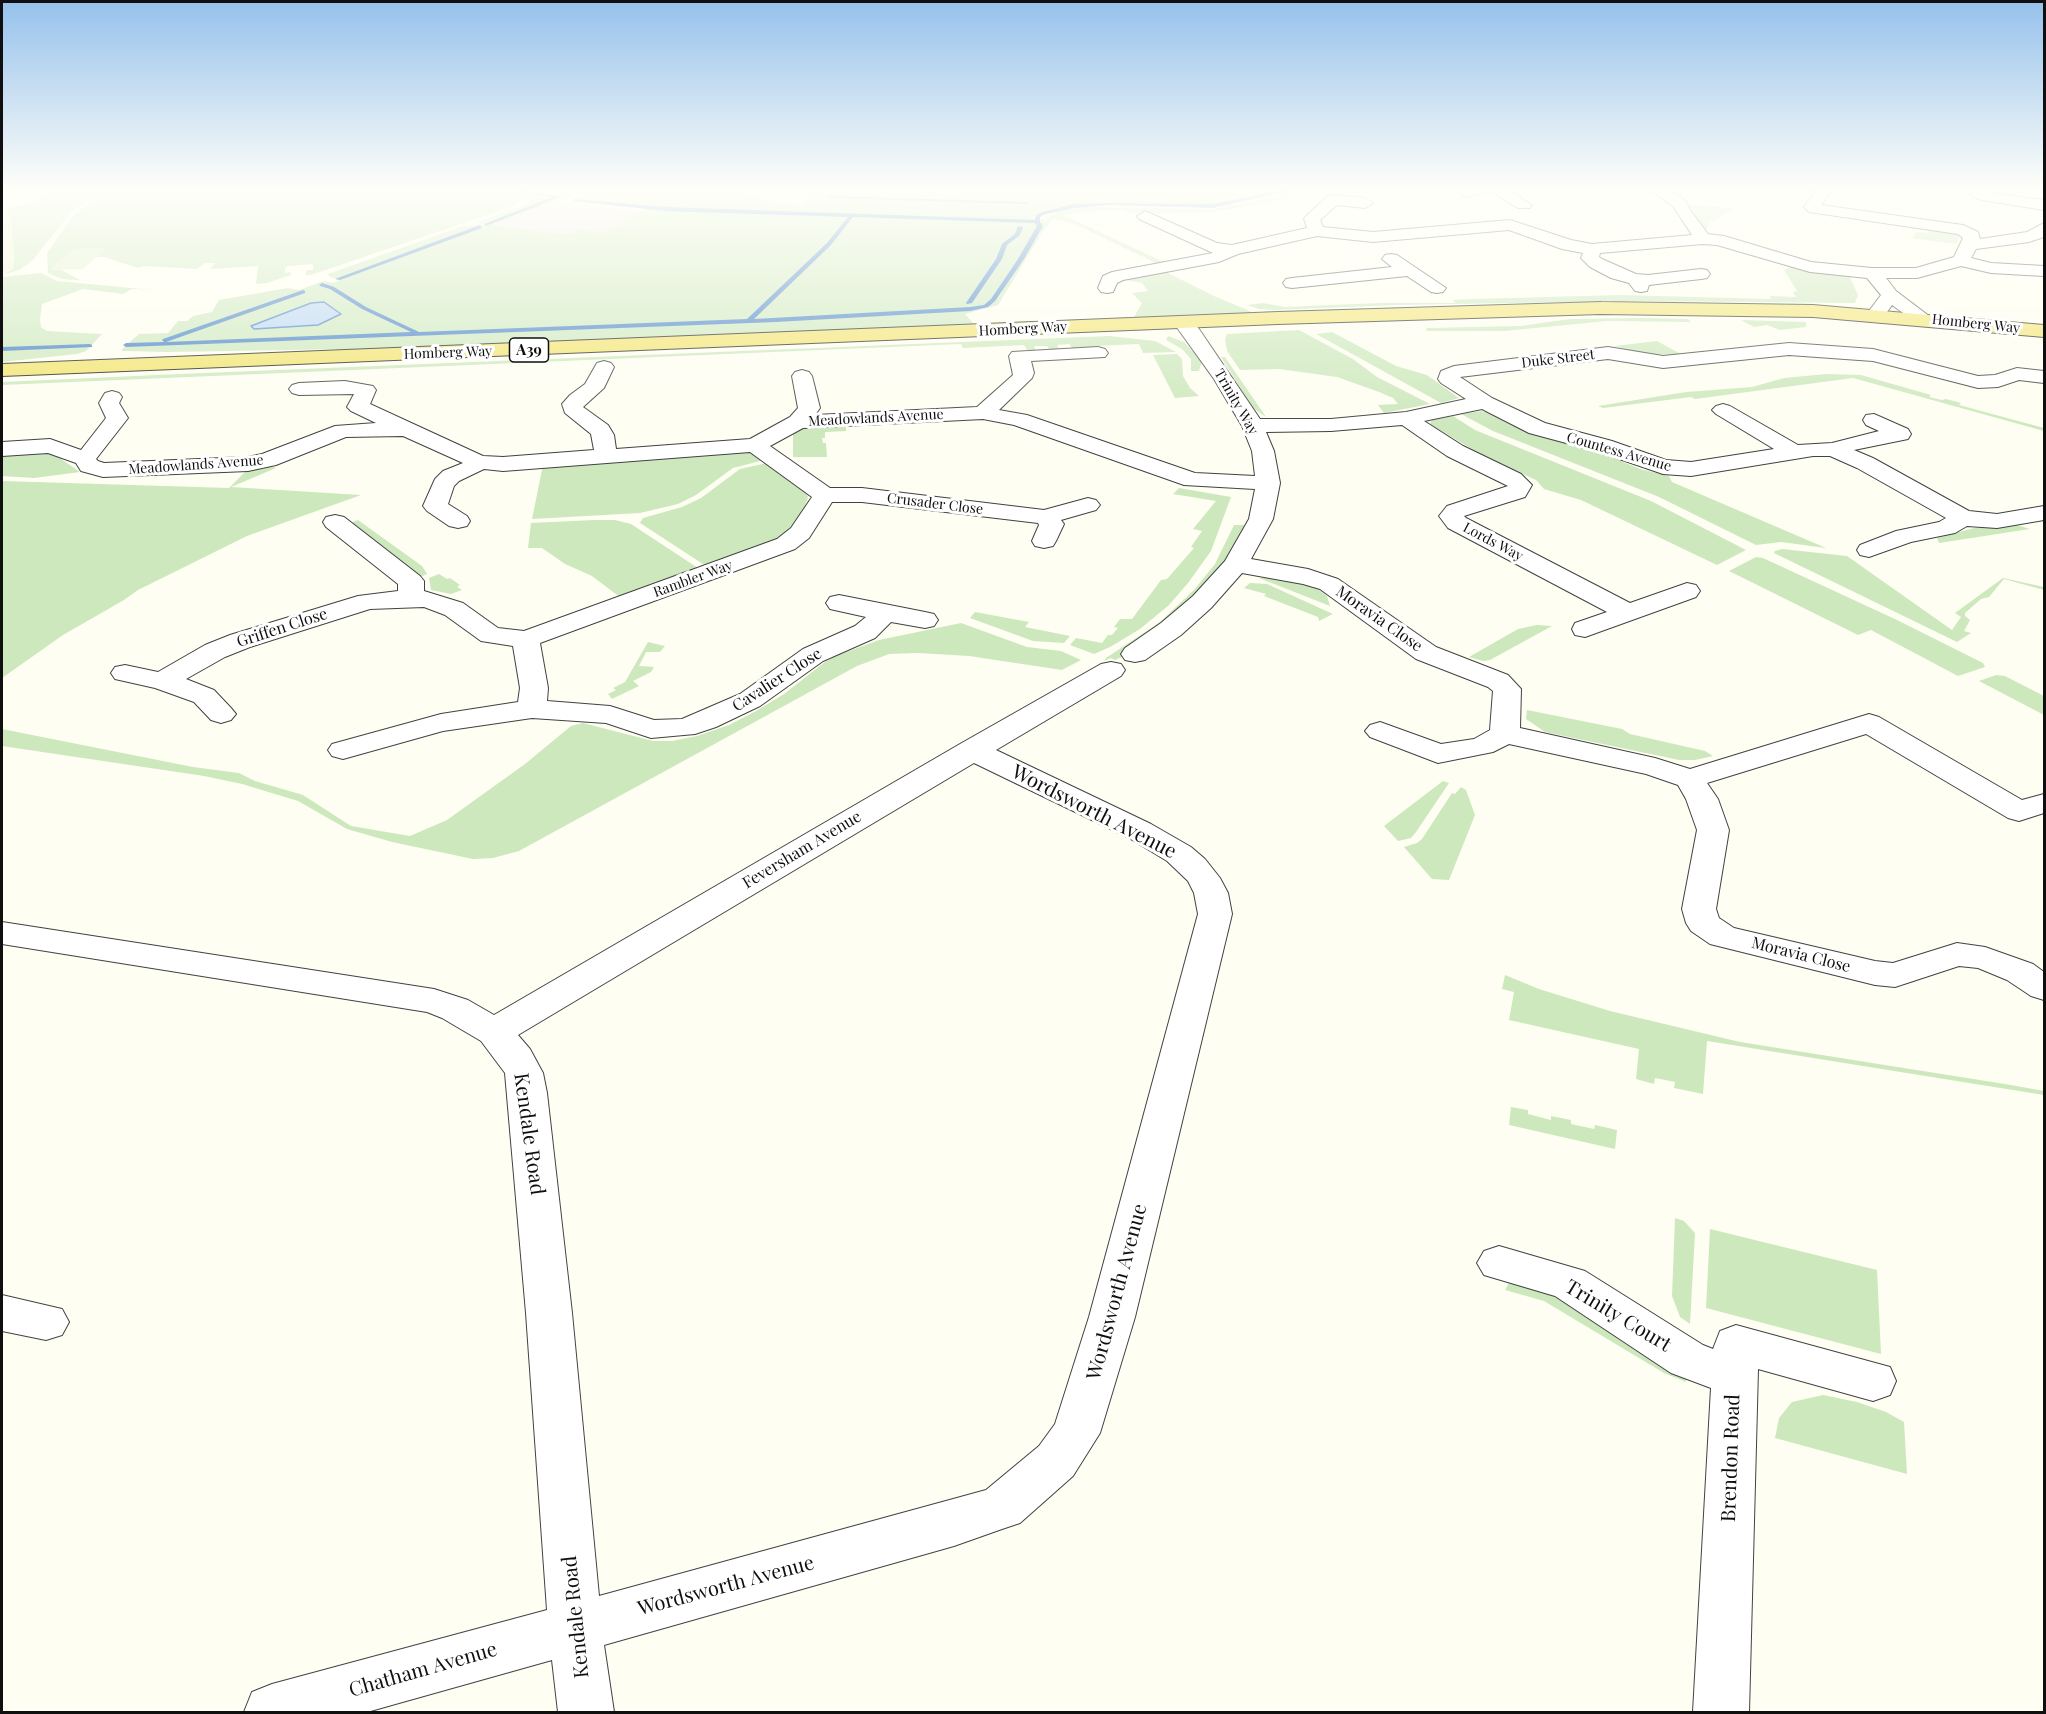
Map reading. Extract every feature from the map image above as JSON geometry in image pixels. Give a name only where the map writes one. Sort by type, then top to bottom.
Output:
[{"type":"main road","name":"Homberg Way","points":[[2,370],[1182,322],[1622,308],[1753,308],[1875,315],[2044,331]]},
{"type":"street","points":[[1107,288],[1109,280],[1148,270]]},
{"type":"street","points":[[1611,270],[1638,283],[1701,274]]},
{"type":"street","points":[[1841,270],[1872,273],[1917,273],[1928,270]]},
{"type":"street","points":[[2026,270],[2044,271]]},
{"type":"street","points":[[1292,283],[1323,275],[1409,271],[1437,288]]},
{"type":"street","points":[[1872,273],[1890,295],[1924,319]]},
{"type":"street","points":[[1088,290],[1131,287]]},
{"type":"street","points":[[1875,315],[1890,295]]},
{"type":"street","name":"Trinity Way","points":[[1123,662],[1171,629],[1202,602],[1236,564],[1261,519],[1268,483],[1263,451],[1253,426],[1212,360],[1182,322]]},
{"type":"street","name":"Duke Street","points":[[1485,402],[1448,379],[1448,375],[1469,369],[1598,354],[1617,353],[1663,362],[1779,349],[1873,355],[1947,375],[1990,383],[2017,374],[2044,377]]},
{"type":"street","points":[[983,413],[1022,378],[1024,373],[1017,352],[1098,353]]},
{"type":"street","points":[[564,384],[600,375],[594,388],[572,404],[572,409],[600,430],[606,455]]},
{"type":"street","points":[[798,422],[808,408],[802,376]]},
{"type":"street","points":[[299,389],[345,387],[366,390],[343,431]]},
{"type":"street","points":[[85,459],[117,418],[109,403],[112,397]]},
{"type":"street","points":[[1253,426],[1331,425],[1406,418],[1485,402]]},
{"type":"street","name":"Countess Avenue","points":[[1485,402],[1537,428],[1604,446],[1663,467],[1691,469],[1795,452],[1834,450],[1865,463],[1964,518],[1997,521],[2044,513]]},
{"type":"street","name":"Meadowlands Avenue","points":[[358,407],[479,462],[512,463],[755,445],[798,422],[983,413],[1019,420],[1192,480],[1268,483]]},
{"type":"street","points":[[1749,407],[1714,411],[1795,452]]},
{"type":"street","name":"Lords Way","points":[[1406,418],[1455,451],[1513,479],[1520,485],[1517,492],[1455,511],[1451,516],[1457,523],[1629,613]]},
{"type":"street","points":[[1834,450],[1857,442],[1900,434],[1874,420]]},
{"type":"street","name":"Meadowlands Avenue","points":[[50,446],[85,459],[88,466],[103,470],[248,464],[268,460],[343,431],[406,429]]},
{"type":"street","name":"Meadowlands Avenue","points":[[2,448],[50,446],[106,431]]},
{"type":"street","points":[[755,445],[825,495]]},
{"type":"street","name":"Meadowlands Avenue","points":[[458,522],[435,506],[441,495],[443,484],[451,476],[470,469],[479,462]]},
{"type":"street","name":"Crusader Close","points":[[825,495],[862,495],[1045,517],[1088,505]]},
{"type":"street","name":"Rambler Way","points":[[526,639],[786,544],[800,533],[825,495]]},
{"type":"street","points":[[1044,541],[1052,524],[1045,517]]},
{"type":"street","name":"Countess Avenue","points":[[1869,550],[1905,536],[1946,528],[1964,518]]},
{"type":"street","points":[[335,522],[411,581],[412,589],[409,598]]},
{"type":"street","name":"Moravia Close","points":[[1236,564],[1308,577],[1329,584],[1426,653],[1498,681],[1507,689],[1505,734]]},
{"type":"street","points":[[1585,629],[1687,591]]},
{"type":"street","name":"Griffen Close","points":[[162,681],[215,651],[240,641],[359,604],[409,598],[427,599],[454,609],[491,635],[526,639]]},
{"type":"street","points":[[839,603],[925,620]]},
{"type":"street","name":"Cavalier Close","points":[[343,750],[419,740],[441,723],[532,709],[610,715],[651,729],[685,728],[706,721],[750,700],[813,655],[865,632],[885,613]]},
{"type":"street","points":[[526,639],[534,688],[532,709]]},
{"type":"street","name":"Feversham Avenue","points":[[495,1032],[970,750],[1123,662]]},
{"type":"street","points":[[125,673],[162,681],[204,696],[221,714]]},
{"type":"street","points":[[1380,731],[1438,754],[1482,746],[1505,734],[1655,767],[1689,779],[1869,723],[2019,811],[2044,802]]},
{"type":"street","name":"Wordsworth Avenue","points":[[575,1627],[933,1529],[1002,1507],[1056,1461],[1076,1433],[1112,1317],[1215,914],[1211,893],[1203,879],[1179,854],[1140,831],[970,750]]},
{"type":"street","name":"Moravia Close","points":[[1689,779],[1702,799],[1713,830],[1699,909],[1703,923],[1722,936],[1875,973],[1895,975],[1957,954],[1985,958],[2020,972],[2044,988]]},
{"type":"street","name":"Kendale Road","points":[[6,938],[434,1001],[455,1009],[495,1032],[516,1058],[524,1073],[527,1093],[548,1302],[575,1627],[586,1713]]},
{"type":"street","name":"Trinity Court","points":[[1499,1263],[1569,1283],[1687,1359],[1734,1377]]},
{"type":"street","points":[[2,1314],[46,1323]]},
{"type":"street","name":"Brendon Road","points":[[1721,1713],[1736,1344],[1873,1381]]},
{"type":"street","name":"Chatham Avenue","points":[[272,1713],[575,1627]]},
{"type":"green space","points":[[48,270],[62,270],[80,280],[105,282],[61,279],[48,273]]},
{"type":"green space","points":[[258,270],[291,272],[291,275],[256,284]]},
{"type":"green space","points":[[306,270],[326,270],[306,275]]},
{"type":"green space","points":[[339,270],[1019,270],[998,305],[965,314],[974,324],[1134,317],[1142,303],[1132,293],[1148,291],[1142,283],[1127,280],[1166,272],[1252,312],[1274,313],[531,346],[122,351],[139,334],[168,333],[178,321],[187,321],[193,316],[212,312],[219,300],[288,288],[299,290],[323,281],[333,283],[340,280],[328,274]]},
{"type":"green space","points":[[1784,270],[1849,275],[1858,295],[1855,303],[1627,301],[1398,305],[1274,310],[1247,305],[1263,303],[1285,307],[1456,303],[1452,300],[1620,295],[1771,299],[1770,296],[1796,297],[1793,292],[1797,291]]},
{"type":"green space","points":[[41,273],[57,281],[153,290],[132,289],[123,294],[83,289],[42,304],[41,327],[47,331],[102,334],[86,351],[77,354],[2,362],[2,277]]},
{"type":"green space","points":[[1570,319],[1688,319],[1691,322],[1607,321],[1505,331],[1426,331],[1427,328],[1520,326]]},
{"type":"green space","points":[[1741,320],[1806,322],[1806,327],[1780,330],[1767,325],[1754,327]]},
{"type":"green space","points":[[1299,330],[1353,359],[1377,377],[1430,404],[1384,413],[1378,405],[1398,404],[1393,398],[1379,392],[1337,377],[1279,369],[1240,370],[1227,351],[1225,339],[1227,334]]},
{"type":"green space","points":[[1332,332],[1396,366],[1427,375],[1459,398],[1441,403],[1316,334]]},
{"type":"green space","points":[[1109,336],[1155,341],[1176,352],[1143,353],[1139,344],[1082,349],[1073,349],[1069,344],[1057,345],[1059,350],[1050,350],[1047,346],[1034,346],[1036,351],[1028,351],[1024,345],[963,348],[961,344],[2,385],[2,382],[180,374]]},
{"type":"green space","points":[[1168,336],[1184,342],[1202,361],[1199,371],[1191,371],[1191,359],[1182,349],[1166,340]]},
{"type":"green space","points":[[1657,341],[1681,354],[1648,355],[1614,346]]},
{"type":"green space","points":[[1177,354],[1182,359],[1183,376],[1190,388],[1199,396],[1175,398],[1153,355]]},
{"type":"green space","points":[[1221,357],[1225,357],[1266,417],[1253,408]]},
{"type":"green space","points":[[1826,374],[1861,375],[1931,395],[1929,397],[1961,403],[1959,405],[2044,428],[2044,431],[1853,378],[1695,399],[1691,397],[1603,408],[1598,406],[1686,392],[1752,387],[1784,378]]},
{"type":"green space","points":[[1481,411],[1493,414],[1528,433],[1594,450],[1640,469],[1669,476],[1672,482],[1826,548],[1781,542],[1756,545],[1659,497],[1493,431],[1461,414]]},
{"type":"green space","points":[[1453,416],[1475,430],[1651,501],[1746,550],[1717,565],[1581,500],[1544,489],[1536,480],[1485,457],[1430,424],[1432,420]]},
{"type":"green space","points":[[846,425],[846,431],[825,432],[825,438],[822,438],[823,443],[826,443],[827,457],[793,457],[793,434],[804,428]]},
{"type":"green space","points":[[747,451],[764,460],[733,468],[696,495],[678,504],[640,513],[532,519],[543,465]]},
{"type":"green space","points":[[2,454],[54,454],[80,472],[34,478],[2,476]]},
{"type":"green space","points":[[767,463],[805,489],[808,497],[804,509],[785,534],[777,540],[706,566],[640,523],[643,518],[682,507],[701,498],[740,469]]},
{"type":"green space","points":[[270,466],[276,468],[231,487],[361,495],[247,536],[138,590],[63,635],[2,678],[2,481],[229,488],[246,471]]},
{"type":"green space","points":[[1179,488],[1231,497],[1211,551],[1169,605],[1140,629],[1094,654],[1070,645],[1076,638],[1102,643],[1118,628],[1114,627],[1120,619],[1132,619],[1161,580],[1167,579],[1194,548],[1191,547],[1202,531],[1193,529],[1216,501],[1173,494]]},
{"type":"green space","points":[[358,520],[422,566],[427,574],[420,577],[350,523]]},
{"type":"green space","points":[[615,520],[631,524],[698,568],[621,598],[592,576],[565,564],[542,548],[528,548],[531,523]]},
{"type":"green space","points":[[1234,525],[1246,525],[1227,559],[1193,598],[1157,628],[1120,653],[1124,655],[1122,657],[1104,661],[1160,622],[1194,590],[1215,564]]},
{"type":"green space","points":[[2017,525],[2030,529],[1939,543],[1937,538],[1974,528]]},
{"type":"green space","points":[[1782,549],[1847,556],[1952,630],[1961,617],[1955,613],[2003,578],[2044,587],[2044,590],[2004,579],[1989,597],[1981,599],[1965,613],[1970,620],[1964,631],[1971,633],[1957,642],[1774,553]]},
{"type":"green space","points":[[1756,557],[1763,558],[1897,620],[1983,663],[1985,667],[1958,676],[1871,630],[1858,635],[1729,571]]},
{"type":"green space","points":[[439,574],[447,579],[450,578],[460,585],[457,587],[462,590],[451,594],[431,590],[429,578]]},
{"type":"green space","points":[[1259,578],[1277,578],[1314,586],[1327,596],[1330,606]]},
{"type":"green space","points":[[1250,583],[1267,584],[1333,614],[1319,621],[1318,617],[1264,596],[1266,594],[1244,588]]},
{"type":"green space","points":[[975,612],[1029,622],[1025,627],[1070,636],[1064,643],[1033,641],[970,618]]},
{"type":"green space","points":[[961,623],[1027,647],[1061,651],[1081,660],[1062,670],[969,656],[889,654],[857,666],[519,851],[493,858],[473,859],[392,842],[347,829],[298,801],[242,784],[204,776],[2,746],[2,729],[193,767],[239,773],[255,781],[303,795],[351,826],[410,836],[447,820],[525,764],[571,726],[583,723],[653,741],[672,741],[697,736],[729,725],[756,711],[838,655],[879,640]]},
{"type":"green space","points":[[1537,625],[1552,626],[1490,660],[1483,661],[1469,657],[1518,629]]},
{"type":"green space","points":[[648,642],[665,646],[660,652],[646,652],[639,666],[654,667],[651,672],[633,681],[639,686],[612,699],[608,694],[616,690],[613,688],[625,682]]},
{"type":"green space","points":[[1996,675],[2005,676],[2044,696],[2044,715],[1979,681]]},
{"type":"green space","points":[[1527,710],[1622,729],[1630,734],[1705,751],[1713,756],[1695,760],[1679,760],[1545,732],[1526,719]]},
{"type":"green space","points":[[1443,781],[1449,783],[1416,832],[1411,838],[1398,841],[1384,826]]},
{"type":"green space","points":[[1461,787],[1466,790],[1475,815],[1449,880],[1432,879],[1404,847],[1422,839],[1452,793],[1455,794]]},
{"type":"green space","points":[[1505,975],[1539,989],[1610,1011],[1740,1042],[2011,1085],[2044,1091],[2044,1095],[1707,1041],[1703,1094],[1674,1088],[1675,1082],[1655,1078],[1654,1084],[1636,1079],[1639,1049],[1509,1020],[1514,992],[1502,989]]},
{"type":"green space","points":[[1511,1107],[1528,1110],[1528,1114],[1551,1120],[1551,1116],[1571,1120],[1571,1124],[1594,1129],[1595,1125],[1617,1130],[1615,1149],[1509,1125]]},
{"type":"green space","points":[[1675,1218],[1684,1221],[1695,1233],[1690,1324],[1680,1317],[1672,1296]]},
{"type":"green space","points":[[1710,1229],[1877,1270],[1881,1354],[1706,1308]]},
{"type":"green space","points":[[1511,1279],[1546,1288],[1686,1373],[1686,1382],[1664,1373],[1544,1301],[1505,1290]]},
{"type":"green space","points":[[1823,1395],[1857,1402],[1886,1412],[1904,1422],[1907,1474],[1775,1438],[1779,1418],[1792,1402]]},
{"type":"water","points":[[324,302],[341,314],[318,325],[254,329],[251,326],[311,303]]},
{"type":"waterway","points":[[338,279],[363,270]]},
{"type":"waterway","points":[[750,320],[802,270]]},
{"type":"waterway","points":[[969,303],[992,270]]},
{"type":"waterway","points":[[126,345],[776,320],[970,309],[986,306],[993,300],[1013,270]]},
{"type":"waterway","points":[[322,285],[332,288],[364,308],[417,333]]},
{"type":"waterway","points":[[165,340],[303,292]]},
{"type":"waterway","points":[[2,349],[90,346]]}]
